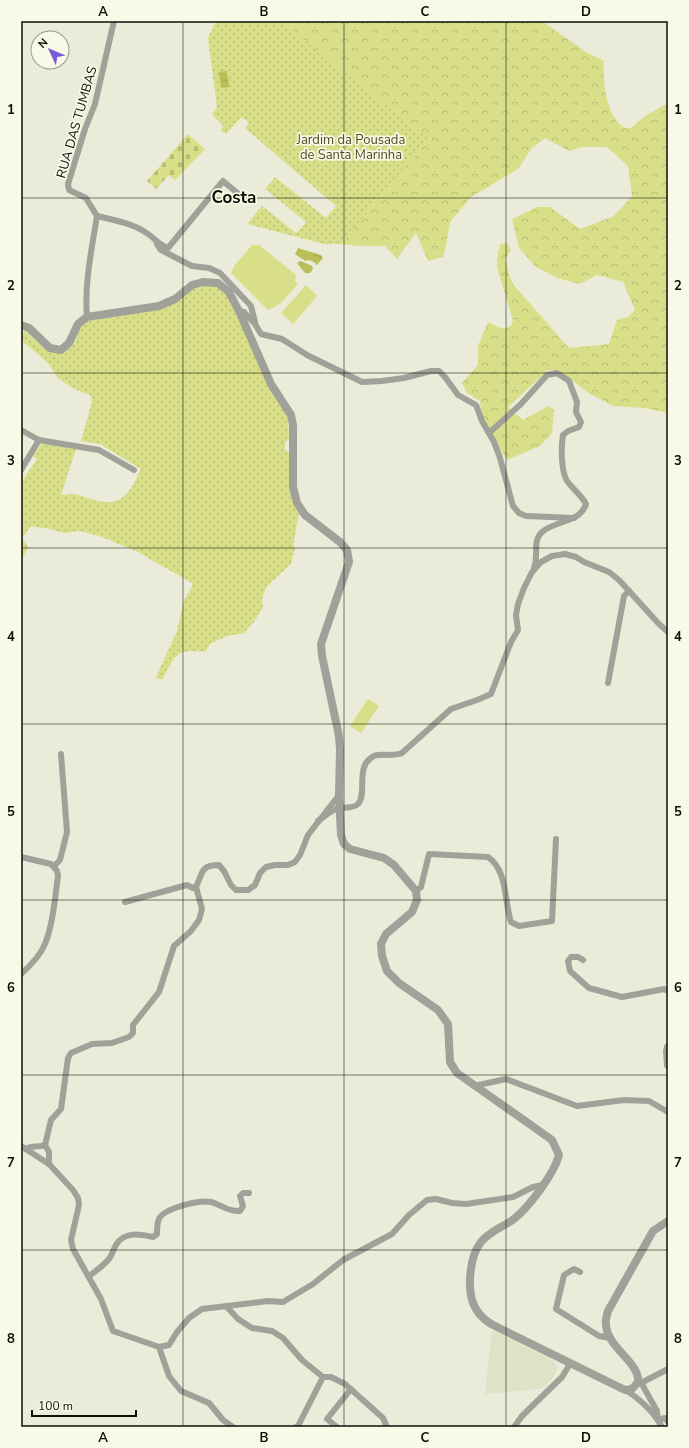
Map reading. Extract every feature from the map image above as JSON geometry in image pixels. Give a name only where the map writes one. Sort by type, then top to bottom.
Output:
[{"type":"street","name":"RUA DAS TUMBAS","points":[[97,216],[86,198],[71,192],[68,184],[85,129],[95,104],[114,21]]},
{"type":"street","points":[[87,317],[86,307],[90,257],[97,216],[129,224],[146,232],[161,246],[168,248],[223,181],[242,197]]},
{"type":"street","points":[[152,238],[161,250],[192,266],[209,268],[220,273],[251,306],[255,324]]},
{"type":"street","points":[[21,325],[29,328],[50,348],[61,350],[68,343],[78,324],[87,317],[159,306],[175,299],[192,285],[203,282],[218,283],[229,292],[239,311],[271,384],[291,415],[293,425],[294,487],[297,503],[305,515],[340,542],[347,550],[349,562],[321,644],[322,656],[339,736],[341,835],[344,844],[350,849],[384,858],[394,865],[416,891],[417,900],[412,912],[386,934],[381,944],[382,956],[387,971],[399,982],[438,1010],[448,1024],[450,1062],[457,1073],[552,1140],[559,1155],[556,1165],[524,1210],[514,1219],[487,1236],[480,1243],[472,1261],[470,1287],[472,1299],[476,1309],[492,1324],[570,1364],[638,1385],[657,1410],[658,1420]]},
{"type":"street","points":[[239,311],[244,312],[255,324],[261,334],[282,339],[307,355],[362,382],[389,380],[439,370],[458,395],[476,405],[500,458],[514,506],[519,512],[526,516],[574,518]]},
{"type":"street","points":[[318,821],[340,808],[354,807],[359,803],[362,791],[362,774],[365,765],[372,757],[378,754],[396,756],[402,753],[451,709],[490,694],[510,642],[518,630],[516,615],[518,604],[524,588],[536,565],[537,541],[542,532],[550,527],[574,518],[584,511],[586,504],[582,497],[566,480],[561,446],[562,435],[578,427],[581,422],[576,412],[577,402],[569,382],[557,373],[547,375],[521,404],[489,433]]},
{"type":"street","points":[[21,430],[39,440],[99,450],[134,470]]},
{"type":"street","points":[[21,470],[39,440]]},
{"type":"street","points":[[532,572],[541,562],[552,556],[565,554],[576,557],[584,562],[609,572],[668,632]]},
{"type":"street","points":[[608,683],[624,596],[629,591]]},
{"type":"street","points":[[54,866],[60,860],[67,832],[61,754]]},
{"type":"street","points":[[49,1164],[49,1152],[45,1145],[52,1120],[61,1109],[68,1058],[71,1053],[92,1044],[112,1043],[129,1037],[132,1033],[133,1025],[159,992],[174,946],[191,931],[199,920],[202,909],[196,887],[202,871],[210,865],[219,865],[224,871],[230,886],[236,890],[248,890],[255,885],[260,873],[266,867],[288,865],[295,862],[300,855],[308,835],[339,795]]},
{"type":"street","points":[[416,891],[421,886],[429,854],[488,857],[495,862],[504,885],[508,914],[511,922],[519,926],[552,921],[556,839]]},
{"type":"street","points":[[21,859],[48,862],[54,866],[58,876],[50,927],[44,945],[36,958],[21,974]]},
{"type":"street","points":[[125,902],[188,885],[193,888],[196,887]]},
{"type":"street","points":[[583,960],[578,957],[571,957],[568,961],[570,971],[589,988],[622,997],[664,989],[668,991]]},
{"type":"street","points":[[668,1047],[668,1065]]},
{"type":"street","points":[[474,1086],[506,1079],[577,1106],[624,1100],[649,1101],[668,1112]]},
{"type":"street","points":[[23,1147],[31,1146],[39,1148],[45,1145]]},
{"type":"street","points":[[23,1147],[49,1164],[74,1190],[78,1198],[79,1205],[71,1240],[73,1249],[101,1298],[113,1332],[159,1347],[169,1345],[177,1332],[189,1318],[202,1309],[268,1301],[283,1302],[313,1284],[343,1260],[392,1234],[427,1200],[436,1199],[452,1203],[466,1204],[513,1197],[533,1187],[543,1185]]},
{"type":"street","points":[[89,1276],[107,1262],[117,1243],[123,1238],[130,1234],[139,1233],[153,1237],[157,1234],[158,1219],[164,1213],[173,1208],[201,1202],[209,1202],[229,1211],[240,1211],[243,1206],[240,1196],[243,1193],[249,1193]]},
{"type":"street","points":[[662,1427],[648,1408],[638,1385],[635,1368],[624,1357],[610,1338],[606,1324],[608,1311],[653,1231],[668,1221]]},
{"type":"street","points":[[580,1272],[574,1269],[564,1275],[556,1309],[599,1336],[610,1338]]},
{"type":"street","points":[[226,1306],[238,1319],[252,1328],[272,1331],[283,1338],[302,1360],[323,1377],[330,1377],[346,1384],[383,1418],[387,1427]]},
{"type":"street","points":[[159,1347],[169,1376],[181,1391],[209,1403],[224,1420],[233,1427]]},
{"type":"street","points":[[514,1427],[522,1416],[562,1377],[570,1364]]},
{"type":"street","points":[[638,1385],[668,1369]]},
{"type":"street","points":[[297,1427],[323,1377]]},
{"type":"street","points":[[337,1427],[327,1419],[351,1389]]},
{"type":"street","points":[[658,1420],[665,1418],[668,1422]]},
{"type":"shaded area","points":[[492,1330],[554,1361],[557,1368],[554,1377],[540,1389],[485,1394]]},
{"type":"green space","name":"Jardim da Pousada de Santa Marinha","points":[[216,21],[281,21],[429,139],[341,244],[324,244],[247,224],[262,206],[296,233],[306,222],[265,189],[275,177],[326,218],[336,206],[245,128],[249,123],[242,117],[226,134],[221,131],[223,126],[212,114],[217,108],[208,38]]},
{"type":"green space","points":[[281,21],[542,21],[586,52],[604,61],[606,96],[612,113],[623,127],[631,128],[645,116],[668,103],[668,413],[644,408],[613,406],[589,393],[558,370],[548,370],[508,407],[523,420],[549,406],[554,410],[552,433],[540,446],[507,460],[483,423],[480,401],[467,393],[462,383],[478,365],[478,346],[488,322],[503,329],[511,326],[513,320],[498,271],[497,259],[500,244],[507,243],[511,250],[505,260],[512,283],[569,348],[609,344],[617,320],[628,317],[635,310],[623,282],[597,275],[580,284],[557,278],[536,267],[519,248],[512,219],[537,207],[550,207],[580,229],[614,216],[632,196],[628,166],[607,147],[582,147],[569,151],[545,138],[532,148],[518,169],[471,197],[450,222],[443,257],[428,261],[416,233],[397,259],[385,246],[341,244],[429,139]]},
{"type":"green space","points":[[188,134],[205,149],[175,180],[169,175],[156,189],[147,181]]},
{"type":"green space","points":[[252,245],[259,245],[296,275],[295,281],[298,284],[280,304],[268,310],[231,273],[234,266]]},
{"type":"green space","points":[[306,285],[317,296],[293,324],[281,313]]},
{"type":"green space","points":[[197,286],[218,286],[230,299],[288,418],[289,438],[285,443],[285,449],[289,453],[291,493],[295,507],[299,513],[293,546],[295,548],[291,564],[266,587],[262,599],[263,608],[244,633],[227,636],[210,644],[205,652],[188,651],[178,655],[170,665],[162,680],[156,677],[177,631],[184,600],[192,587],[192,583],[136,551],[100,536],[79,531],[64,533],[31,526],[22,538],[28,547],[21,562],[21,483],[37,459],[33,456],[41,444],[43,443],[76,449],[61,495],[74,494],[104,502],[116,501],[128,492],[141,469],[100,444],[81,441],[92,402],[90,395],[72,388],[57,377],[49,364],[21,340],[21,336],[25,331],[42,346],[52,352],[65,353],[74,343],[79,329],[88,321],[150,311]]},
{"type":"green space","points":[[368,699],[379,706],[361,733],[350,726]]},
{"type":"water","points":[[227,71],[229,87],[221,88],[219,72]]},
{"type":"water","points":[[298,248],[321,255],[323,258],[317,265],[308,260],[305,261],[295,254]]},
{"type":"water","points":[[300,261],[312,266],[313,268],[311,272],[305,273],[297,263]]},
{"type":"district","name":"Costa","points":[[234,197]]}]
